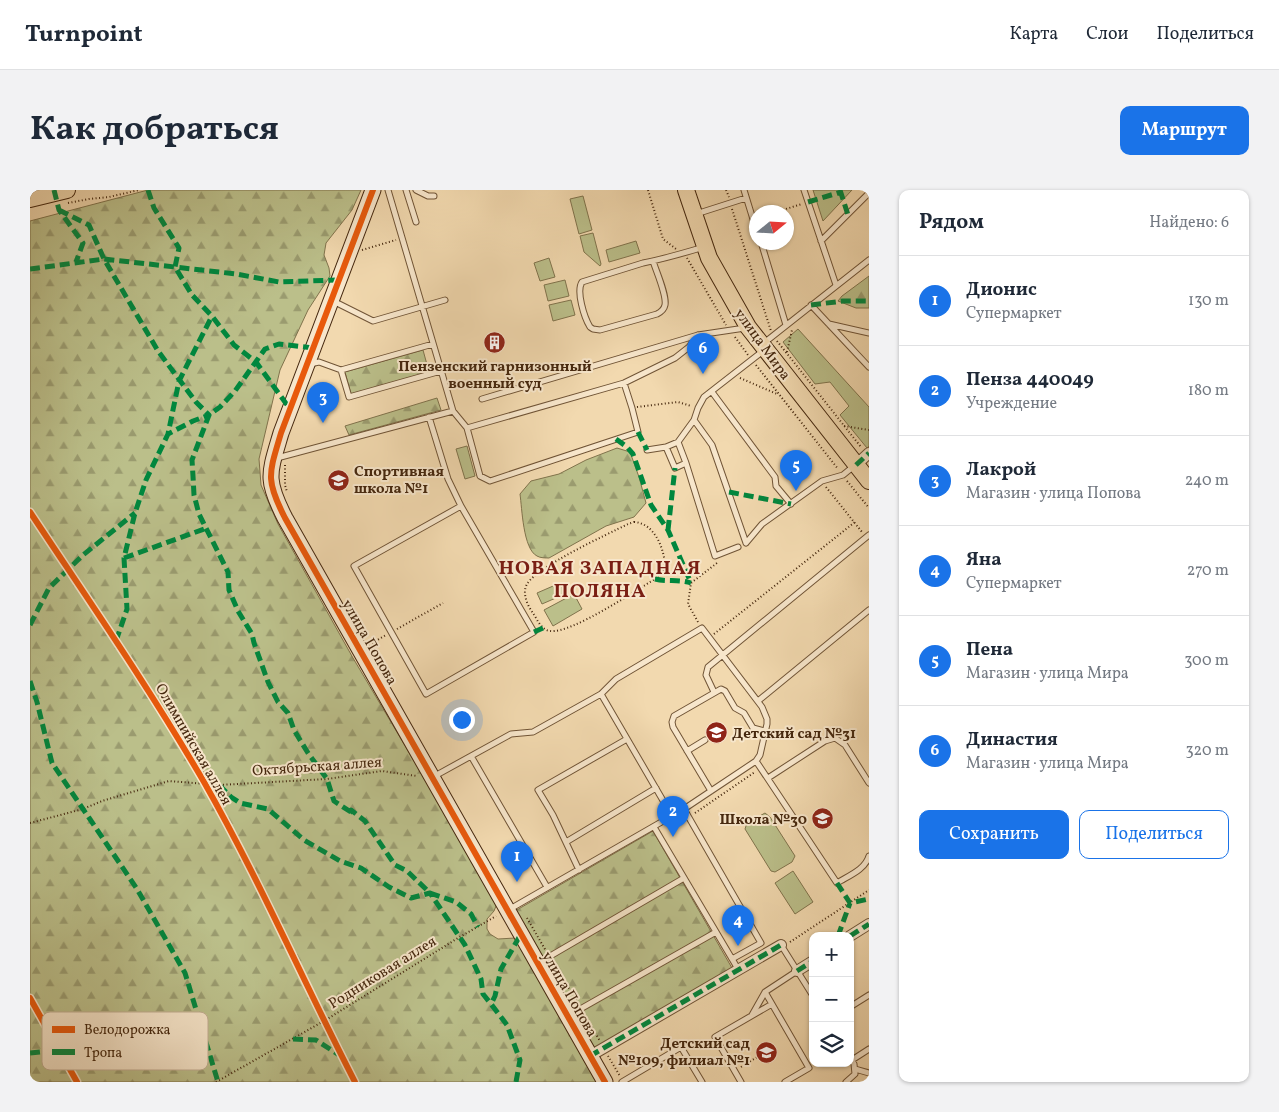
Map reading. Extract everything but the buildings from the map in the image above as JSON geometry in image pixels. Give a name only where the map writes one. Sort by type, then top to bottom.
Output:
[{"type":"main road","name":"улица Мира","points":[[686,190],[704,247],[716,273],[748,327],[767,343],[864,457],[869,481]]},
{"type":"main road","points":[[30,199],[67,197]]},
{"type":"street","name":"улица Попова","points":[[374,190],[281,433],[280,458],[270,476],[271,484],[277,502],[432,778],[513,907],[597,1052],[605,1082]]},
{"type":"street","points":[[854,933],[869,924]]},
{"type":"street","points":[[597,1052],[781,945]]},
{"type":"street","points":[[798,971],[809,964]]},
{"type":"lane","points":[[388,190],[453,410],[467,428],[480,476],[490,481],[638,432],[624,383]]},
{"type":"lane","points":[[406,190],[416,222]]},
{"type":"lane","points":[[416,190],[424,195],[434,196]]},
{"type":"lane","points":[[744,190],[749,207]]},
{"type":"lane","points":[[804,190],[836,285]]},
{"type":"lane","points":[[821,241],[869,193]]},
{"type":"lane","points":[[693,215],[746,198]]},
{"type":"lane","points":[[653,261],[665,298],[664,310],[657,314],[600,330],[590,327],[579,292],[582,282],[653,261],[704,247]]},
{"type":"lane","points":[[763,250],[786,325]]},
{"type":"lane","points":[[647,450],[666,447],[678,442],[694,420],[704,398],[752,360],[794,318],[869,260]]},
{"type":"lane","points":[[331,300],[373,321],[445,300]]},
{"type":"lane","points":[[811,305],[869,367]]},
{"type":"lane","points":[[829,324],[869,332]]},
{"type":"lane","points":[[482,399],[698,335],[748,327]]},
{"type":"lane","points":[[467,428],[624,383],[674,358],[689,347],[698,335]]},
{"type":"lane","points":[[307,364],[319,362],[341,370],[433,344]]},
{"type":"lane","points":[[341,370],[349,397],[441,371]]},
{"type":"lane","points":[[712,392],[775,477],[776,486],[791,504]]},
{"type":"lane","points":[[280,458],[453,410]]},
{"type":"lane","points":[[429,417],[448,479],[461,506],[534,632],[426,694],[354,566],[461,506]]},
{"type":"lane","points":[[694,420],[712,445],[746,543],[762,524],[822,481],[843,475],[864,457]]},
{"type":"lane","points":[[678,442],[715,556],[738,547]]},
{"type":"lane","points":[[666,447],[674,468],[686,463]]},
{"type":"lane","points":[[714,692],[707,679],[706,671],[708,667],[868,536]]},
{"type":"lane","points":[[758,701],[869,610]]},
{"type":"lane","points":[[432,778],[511,734],[528,734],[533,732],[601,694],[616,679],[702,628],[758,701],[767,719],[760,755],[756,761],[684,809],[513,907]]},
{"type":"lane","points":[[711,791],[673,727],[672,719],[676,714],[718,689],[723,689],[735,708],[744,713],[750,725],[755,729],[765,731]]},
{"type":"lane","points":[[601,694],[672,816]]},
{"type":"lane","points":[[768,778],[825,741],[835,738],[845,745],[869,783]]},
{"type":"lane","points":[[579,870],[538,790],[627,739]]},
{"type":"lane","points":[[687,751],[705,740]]},
{"type":"lane","points":[[471,756],[547,888]]},
{"type":"lane","points":[[756,761],[837,883],[863,867],[868,861],[869,856]]},
{"type":"lane","points":[[566,842],[656,788]]},
{"type":"lane","points":[[684,809],[761,942],[732,959]]},
{"type":"lane","points":[[654,827],[738,969]]},
{"type":"lane","points":[[544,960],[684,878]]},
{"type":"lane","points":[[574,1012],[716,932]]},
{"type":"lane","points":[[781,945],[809,989]]},
{"type":"lane","points":[[752,1016],[765,992],[798,971]]},
{"type":"lane","points":[[765,992],[809,1068],[785,1082]]},
{"type":"lane","points":[[854,1004],[869,995]]},
{"type":"lane","points":[[741,1082],[715,1037],[772,1004]]},
{"type":"lane","points":[[623,1082],[680,1047],[702,1082]]},
{"type":"lane","points":[[854,1056],[869,1049]]},
{"type":"lane","points":[[846,1082],[853,1077],[855,1069],[869,1073]]},
{"type":"path","points":[[67,197],[109,197],[140,190]]},
{"type":"path","points":[[648,190],[664,239],[683,253],[730,330],[869,508]]},
{"type":"path","points":[[726,190],[769,328],[767,343],[787,354],[844,426],[864,457]]},
{"type":"path","points":[[794,206],[808,202]]},
{"type":"path","points":[[357,252],[402,239]]},
{"type":"path","points":[[787,354],[794,318]]},
{"type":"path","points":[[733,375],[779,394]]},
{"type":"path","points":[[632,408],[678,402],[698,408]]},
{"type":"path","points":[[844,426],[869,430]]},
{"type":"path","points":[[280,458],[288,494]]},
{"type":"path","points":[[822,481],[868,536]]},
{"type":"path","points":[[640,522],[649,528],[658,540],[665,556],[665,568],[655,579],[571,627],[550,631],[543,628],[526,600],[525,590],[528,584],[535,576],[552,564],[628,524],[640,522]]},
{"type":"path","points":[[709,638],[855,522]]},
{"type":"path","points":[[702,628],[688,604],[690,583],[718,562]]},
{"type":"path","points":[[378,640],[443,603]]},
{"type":"path","points":[[689,816],[761,768]]},
{"type":"path","points":[[781,945],[787,944],[869,890]]},
{"type":"path","points":[[513,907],[597,1052],[623,1082]]},
{"type":"path","points":[[320,1012],[328,1028]]},
{"type":"path","points":[[735,1071],[760,1056]]},
{"type":"green space","points":[[148,190],[361,190],[352,210],[326,243],[324,255],[330,276],[308,310],[280,370],[259,459],[261,485],[278,524],[353,658],[494,896],[496,906],[487,919],[487,929],[490,934],[498,939],[515,938],[599,1082],[30,1082],[30,221]]},
{"type":"green space","points":[[813,190],[852,190],[823,221]]},
{"type":"green space","points":[[583,196],[592,230],[579,234],[570,199]]},
{"type":"green space","points":[[593,233],[600,266],[584,252],[580,236]]},
{"type":"green space","points":[[636,241],[640,253],[609,262],[606,250]]},
{"type":"green space","points":[[549,258],[555,277],[540,281],[534,263]]},
{"type":"green space","points":[[869,276],[869,308],[856,308],[838,301],[842,296]]},
{"type":"green space","points":[[565,280],[569,296],[548,301],[544,285]]},
{"type":"green space","points":[[571,300],[575,315],[553,321],[549,305]]},
{"type":"green space","points":[[798,329],[869,407],[869,446],[867,448],[840,415],[849,406],[830,382],[815,384],[783,342]]},
{"type":"green space","points":[[423,350],[429,372],[351,394],[345,372]]},
{"type":"green space","points":[[437,398],[441,410],[349,435],[345,426]]},
{"type":"green space","points":[[467,446],[475,476],[465,479],[456,449]]},
{"type":"green space","points":[[617,448],[630,452],[646,503],[634,517],[606,526],[549,558],[537,556],[532,552],[526,537],[520,494],[531,481],[559,474],[586,460]]},
{"type":"green space","points":[[560,583],[565,594],[542,604],[537,593]]},
{"type":"green space","points":[[574,594],[582,609],[553,626],[544,610]]},
{"type":"green space","points":[[765,813],[770,817],[795,856],[792,862],[775,872],[771,871],[745,829],[747,823]]},
{"type":"green space","points":[[653,831],[732,968],[594,1048],[515,911]]},
{"type":"green space","points":[[793,871],[813,902],[795,914],[775,883]]},
{"type":"marked path","points":[[54,190],[59,210],[83,243],[76,262]]},
{"type":"marked path","points":[[148,190],[154,208],[179,248],[175,267],[236,274],[279,282],[339,280]]},
{"type":"marked path","points":[[840,190],[848,215]]},
{"type":"marked path","points":[[808,202],[841,192]]},
{"type":"marked path","points":[[59,210],[89,225],[104,259],[158,351],[196,402],[209,415],[168,434]]},
{"type":"marked path","points":[[30,269],[104,259],[175,267],[192,295],[212,316],[234,345],[256,362],[290,409]]},
{"type":"marked path","points":[[811,305],[843,301],[869,301]]},
{"type":"marked path","points":[[116,641],[127,609],[124,558],[135,513],[146,480],[168,434],[179,381],[212,316]]},
{"type":"marked path","points":[[313,348],[279,344],[265,349],[235,391],[220,407],[209,415],[192,460],[194,495],[199,514],[228,572],[229,590],[238,611],[252,634],[268,682],[278,702],[288,713],[294,730],[327,779],[334,801],[354,814],[351,810],[365,821],[395,865],[407,871],[430,893],[456,902],[471,914],[478,927]]},
{"type":"marked path","points":[[638,432],[647,450]]},
{"type":"marked path","points":[[616,439],[633,454],[651,505],[668,530],[691,583]]},
{"type":"marked path","points":[[856,465],[869,453]]},
{"type":"marked path","points":[[668,530],[675,468]]},
{"type":"marked path","points":[[729,492],[791,504]]},
{"type":"marked path","points":[[30,625],[49,588],[83,555],[135,513]]},
{"type":"marked path","points":[[124,558],[207,528]]},
{"type":"marked path","points":[[655,579],[691,583]]},
{"type":"marked path","points":[[534,632],[543,628]]},
{"type":"marked path","points":[[30,681],[52,763],[137,889],[185,973],[197,1012]]},
{"type":"marked path","points":[[219,785],[240,803],[268,809],[304,840],[340,861],[361,868],[389,887],[411,898],[430,893],[465,945],[481,979],[483,994],[491,1004]]},
{"type":"marked path","points":[[837,883],[850,903],[869,899]]},
{"type":"marked path","points":[[839,932],[850,903]]},
{"type":"marked path","points":[[854,933],[869,924]]},
{"type":"marked path","points":[[516,1082],[520,1060],[507,1025],[491,1004],[495,996],[501,969],[521,934]]},
{"type":"marked path","points":[[590,1056],[781,945]]},
{"type":"marked path","points":[[797,971],[809,964]]},
{"type":"marked path","points":[[293,1039],[316,1040],[339,1055]]},
{"type":"marked path","points":[[208,1049],[218,1082]]},
{"type":"marked path","points":[[30,1053],[42,1052]]},
{"type":"cycle path","points":[[373,190],[281,433],[271,476],[274,494],[285,518],[605,1082]]},
{"type":"cycle path","name":"Олимпийская аллея","points":[[30,512],[141,679],[204,782],[244,856],[355,1082]]},
{"type":"cycle path","points":[[30,998],[42,1019]]},
{"type":"cycle path","points":[[70,1070],[77,1082]]},
{"type":"place","name":"Пензенский гарнизонный военный суд","points":[[495,343]]},
{"type":"place","name":"Династия","points":[[703,374]]},
{"type":"place","name":"Лакрой","points":[[323,423]]},
{"type":"place","name":"Спортивная школа №1","points":[[338,480]]},
{"type":"place","name":"Пена","points":[[796,491]]},
{"type":"place","name":"Детский сад №31","points":[[716,733]]},
{"type":"place","name":"Школа №30","points":[[823,819]]},
{"type":"place","name":"Пенза 440049","points":[[673,837]]},
{"type":"place","name":"Дионис","points":[[517,882]]},
{"type":"place","name":"Яна","points":[[738,946]]},
{"type":"place","name":"Детский сад №109, филиал №1","points":[[766,1052]]},
{"type":"district","name":"НОВАЯ ЗАПАДНАЯ ПОЛЯНА","points":[[600,578]]}]
